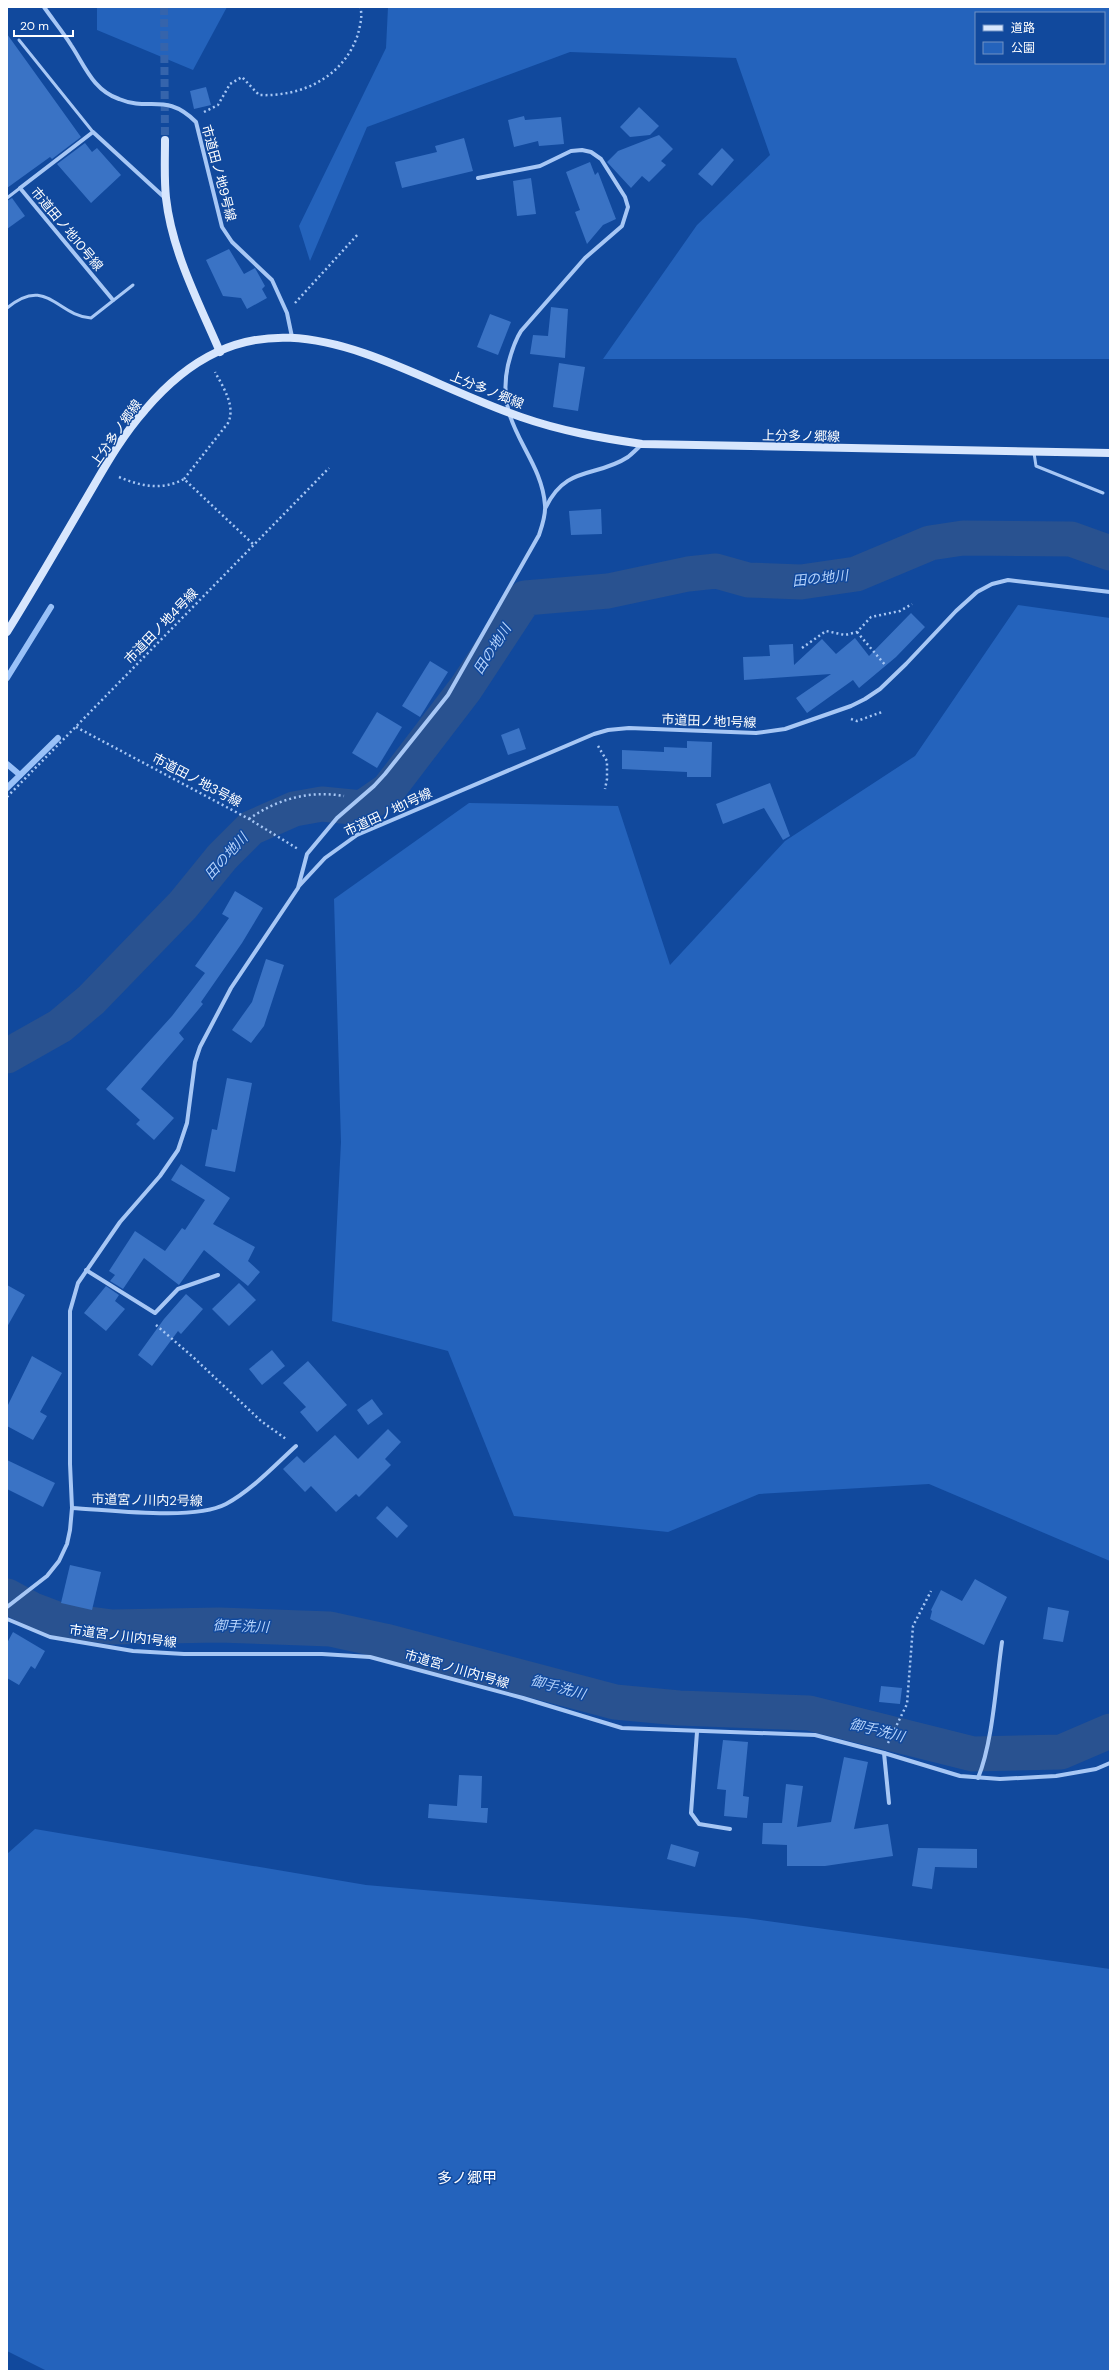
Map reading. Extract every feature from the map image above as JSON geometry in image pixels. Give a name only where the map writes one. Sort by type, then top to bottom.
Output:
[{"type":"main road","points":[[165,140],[166,198],[182,261],[220,352]]},
{"type":"main road","name":"上分多ノ郷線","points":[[7,632],[116,448],[132,426],[172,382],[194,365],[220,352],[245,343],[292,337],[342,345],[368,354],[508,412],[577,434],[642,444],[983,452],[1033,451],[1110,453]]},
{"type":"street","name":"市道田ノ地9号線","points":[[44,7],[71,45],[92,81],[106,92],[119,100],[173,105],[196,122],[203,142],[222,227],[232,242],[272,280],[287,313],[292,337]]},
{"type":"street","name":"市道田ノ地10号線","points":[[93,132],[20,188],[113,300]]},
{"type":"street","points":[[93,132],[166,198]]},
{"type":"street","points":[[478,178],[540,166],[571,151],[582,150],[591,152],[601,159],[620,188],[628,207],[622,226],[586,258],[520,331],[514,342],[506,377],[508,412],[543,489],[546,507]]},
{"type":"street","points":[[7,1607],[32,1590],[59,1562],[67,1544],[72,1508],[70,1464],[70,1311],[75,1290],[86,1270],[120,1222],[160,1176],[178,1150],[187,1122],[195,1062],[200,1047],[231,988],[298,888],[307,854],[337,818],[385,774],[448,695],[532,550],[544,521],[546,507],[552,494],[572,477],[627,457],[642,444]]},
{"type":"street","name":"市道田ノ地1号線","points":[[298,888],[325,858],[358,835],[594,734],[608,730],[629,728],[756,733],[774,732],[851,706],[880,689],[956,611],[977,592],[992,584],[1008,580],[1110,592]]},
{"type":"street","points":[[86,1270],[155,1313],[178,1289],[218,1275]]},
{"type":"street","name":"市道宮ノ川内2号線","points":[[72,1508],[185,1512],[209,1510],[226,1504],[242,1493],[296,1446]]},
{"type":"street","name":"市道宮ノ川内1号線","points":[[7,1619],[50,1637],[133,1651],[184,1654],[322,1654],[370,1657],[508,1694],[622,1728],[697,1732],[815,1735],[884,1753],[960,1776],[978,1778],[1072,1774],[1110,1763]]},
{"type":"street","points":[[978,1778],[983,1766],[988,1742],[1002,1642]]},
{"type":"street","points":[[697,1732],[691,1813],[699,1824],[730,1829]]},
{"type":"street","points":[[884,1753],[889,1803]]},
{"type":"lane","points":[[19,40],[93,132]]},
{"type":"lane","points":[[7,198],[20,188]]},
{"type":"lane","points":[[7,308],[15,301],[32,295],[45,296],[82,318],[91,318],[133,285]]},
{"type":"lane","points":[[1033,451],[1036,466],[1103,493]]},
{"type":"path","points":[[192,118],[218,105],[230,84],[242,77],[259,94],[274,95],[298,91],[337,70],[350,54],[356,39],[360,26],[360,7]]},
{"type":"path","points":[[287,313],[315,279],[359,233]]},
{"type":"path","points":[[119,477],[134,483],[160,486],[174,485],[184,479],[228,423],[231,416],[231,408],[223,387],[215,372]]},
{"type":"path","name":"市道田ノ地4号線","points":[[7,797],[329,468]]},
{"type":"path","points":[[184,479],[253,544]]},
{"type":"path","points":[[802,648],[826,631],[845,634],[857,632],[870,617],[900,611],[912,604]]},
{"type":"path","points":[[857,632],[886,666]]},
{"type":"path","name":"市道田ノ地3号線","points":[[76,727],[249,819],[307,854]]},
{"type":"path","points":[[598,746],[606,761],[607,779],[605,789]]},
{"type":"path","points":[[249,819],[263,809],[297,796],[331,794],[360,798]]},
{"type":"path","points":[[155,1313],[150,1319],[193,1357],[261,1422],[296,1446]]},
{"type":"path","points":[[888,1743],[908,1698],[913,1626],[931,1591]]},
{"type":"green space","points":[[97,7],[227,7],[193,70],[97,30]]},
{"type":"green space","points":[[388,7],[1110,7],[1110,359],[603,359],[697,225],[770,155],[736,58],[570,52],[367,127],[310,261],[299,226],[386,48]]},
{"type":"green space","points":[[1018,605],[1110,618],[1110,1561],[929,1484],[759,1494],[668,1532],[514,1516],[448,1351],[332,1321],[341,1142],[334,899],[469,803],[618,806],[670,965],[785,841],[915,756]]},
{"type":"green space","points":[[35,1829],[366,1885],[746,1918],[1110,1969],[1110,2371],[47,2371],[7,2351],[7,1854]]},
{"type":"building","points":[[7,34],[81,137],[52,159],[50,157],[7,188]]},
{"type":"building","points":[[206,87],[211,105],[194,109],[190,91]]},
{"type":"building","points":[[639,107],[659,126],[650,135],[630,137],[620,127]]},
{"type":"building","points":[[524,116],[525,120],[561,117],[564,144],[539,146],[538,141],[514,147],[508,120]]},
{"type":"building","points":[[659,135],[673,149],[661,161],[666,165],[649,182],[642,176],[631,188],[607,162],[618,151]]},
{"type":"building","points":[[464,138],[473,171],[402,188],[395,162],[437,152],[435,146]]},
{"type":"building","points":[[85,143],[92,152],[97,148],[121,175],[91,203],[57,164]]},
{"type":"building","points":[[722,148],[734,160],[712,186],[698,174]]},
{"type":"building","points":[[590,162],[595,175],[598,172],[616,219],[603,225],[587,244],[575,212],[580,210],[566,172]]},
{"type":"building","points":[[531,178],[536,214],[517,216],[513,181]]},
{"type":"building","points":[[12,198],[25,216],[7,229],[7,201]]},
{"type":"building","points":[[229,249],[244,274],[255,268],[265,286],[262,289],[267,298],[247,309],[241,298],[223,296],[206,260]]},
{"type":"building","points":[[551,307],[568,309],[565,358],[530,354],[533,335],[548,336]]},
{"type":"building","points":[[490,314],[511,322],[498,355],[477,347]]},
{"type":"building","points":[[559,363],[585,367],[578,411],[553,407]]},
{"type":"building","points":[[601,509],[602,534],[571,535],[569,511]]},
{"type":"building","points":[[911,613],[925,627],[896,657],[859,688],[853,680],[807,713],[796,698],[831,674],[744,680],[743,657],[770,656],[769,645],[793,644],[794,665],[822,639],[836,654],[855,638],[869,656]]},
{"type":"building","points":[[430,661],[448,672],[420,717],[402,706]]},
{"type":"building","points":[[377,712],[402,727],[377,768],[352,753]]},
{"type":"building","points":[[519,728],[526,749],[508,755],[501,735]]},
{"type":"building","points":[[687,741],[712,742],[711,777],[687,777],[687,772],[622,769],[622,750],[664,752],[664,747],[687,748]]},
{"type":"building","points":[[770,783],[790,836],[783,840],[764,808],[723,824],[716,804]]},
{"type":"building","points":[[235,891],[263,908],[242,943],[201,1002],[203,1004],[179,1033],[184,1039],[141,1089],[174,1118],[154,1140],[136,1124],[140,1120],[106,1089],[172,1016],[205,973],[195,966],[229,918],[222,914]]},
{"type":"building","points":[[266,959],[284,965],[264,1026],[251,1043],[232,1030],[252,1002]]},
{"type":"building","points":[[227,1078],[252,1083],[235,1172],[205,1166],[212,1129],[217,1130]]},
{"type":"building","points":[[181,1164],[230,1198],[213,1224],[255,1247],[248,1261],[260,1272],[248,1286],[204,1250],[179,1285],[144,1258],[123,1289],[110,1281],[115,1275],[109,1271],[135,1231],[165,1251],[182,1228],[185,1230],[205,1200],[171,1180]]},
{"type":"building","points":[[239,1283],[256,1300],[229,1326],[212,1309]]},
{"type":"building","points":[[7,1285],[25,1295],[7,1327]]},
{"type":"building","points":[[106,1286],[119,1295],[115,1301],[125,1309],[106,1331],[84,1313]]},
{"type":"building","points":[[186,1294],[203,1309],[181,1334],[178,1331],[152,1366],[138,1355],[164,1319]]},
{"type":"building","points":[[272,1350],[285,1366],[262,1385],[249,1369]]},
{"type":"building","points":[[32,1356],[62,1373],[40,1412],[47,1416],[33,1440],[7,1426],[7,1407]]},
{"type":"building","points":[[308,1361],[347,1405],[317,1432],[300,1412],[306,1407],[283,1383]]},
{"type":"building","points":[[372,1399],[383,1414],[368,1425],[357,1410]]},
{"type":"building","points":[[388,1429],[401,1442],[385,1459],[391,1465],[359,1497],[356,1494],[336,1512],[311,1486],[305,1492],[283,1469],[297,1456],[304,1463],[335,1435],[358,1459]]},
{"type":"building","points":[[7,1460],[55,1483],[43,1507],[7,1489]]},
{"type":"building","points":[[387,1506],[408,1526],[397,1538],[376,1518]]},
{"type":"building","points":[[70,1565],[101,1572],[92,1610],[61,1603]]},
{"type":"building","points":[[975,1579],[1007,1597],[984,1645],[930,1619],[931,1610],[941,1590],[962,1601]]},
{"type":"building","points":[[1048,1607],[1069,1611],[1063,1642],[1043,1639]]},
{"type":"building","points":[[13,1632],[45,1651],[35,1669],[31,1666],[19,1685],[7,1678],[7,1643]]},
{"type":"building","points":[[881,1686],[902,1688],[900,1704],[879,1702]]},
{"type":"building","points":[[723,1740],[748,1742],[743,1796],[749,1797],[747,1818],[724,1816],[726,1790],[717,1789]]},
{"type":"building","points":[[844,1757],[868,1762],[854,1829],[888,1824],[893,1856],[825,1866],[787,1866],[787,1845],[762,1844],[763,1823],[782,1823],[786,1784],[803,1786],[797,1827],[831,1822]]},
{"type":"building","points":[[459,1775],[482,1776],[481,1808],[488,1808],[487,1823],[428,1818],[429,1804],[457,1806]]},
{"type":"building","points":[[671,1844],[699,1852],[695,1867],[667,1859]]},
{"type":"building","points":[[918,1848],[977,1849],[977,1868],[935,1867],[932,1889],[912,1886]]},
{"type":"waterway","name":"田の地川","points":[[7,1056],[60,1026],[91,1000],[183,905],[222,857],[251,828],[294,809],[322,804],[362,808],[388,790],[466,688],[525,598],[608,591],[688,574],[716,571],[748,580],[801,582],[856,574],[930,543],[963,538],[1071,539],[1110,553]]},
{"type":"waterway","points":[[7,678],[51,607]]},
{"type":"waterway","points":[[7,788],[58,738]]},
{"type":"waterway","points":[[7,764],[20,775]]},
{"type":"waterway","name":"御手洗川","points":[[7,1596],[31,1609],[60,1620],[112,1627],[219,1625],[330,1629],[385,1641],[615,1702],[679,1708],[809,1713],[973,1754],[1061,1752],[1110,1731]]},
{"type":"tunnel","points":[[164,7],[165,140]]},
{"type":"district","name":"多ノ郷甲","points":[[467,2178]]}]
